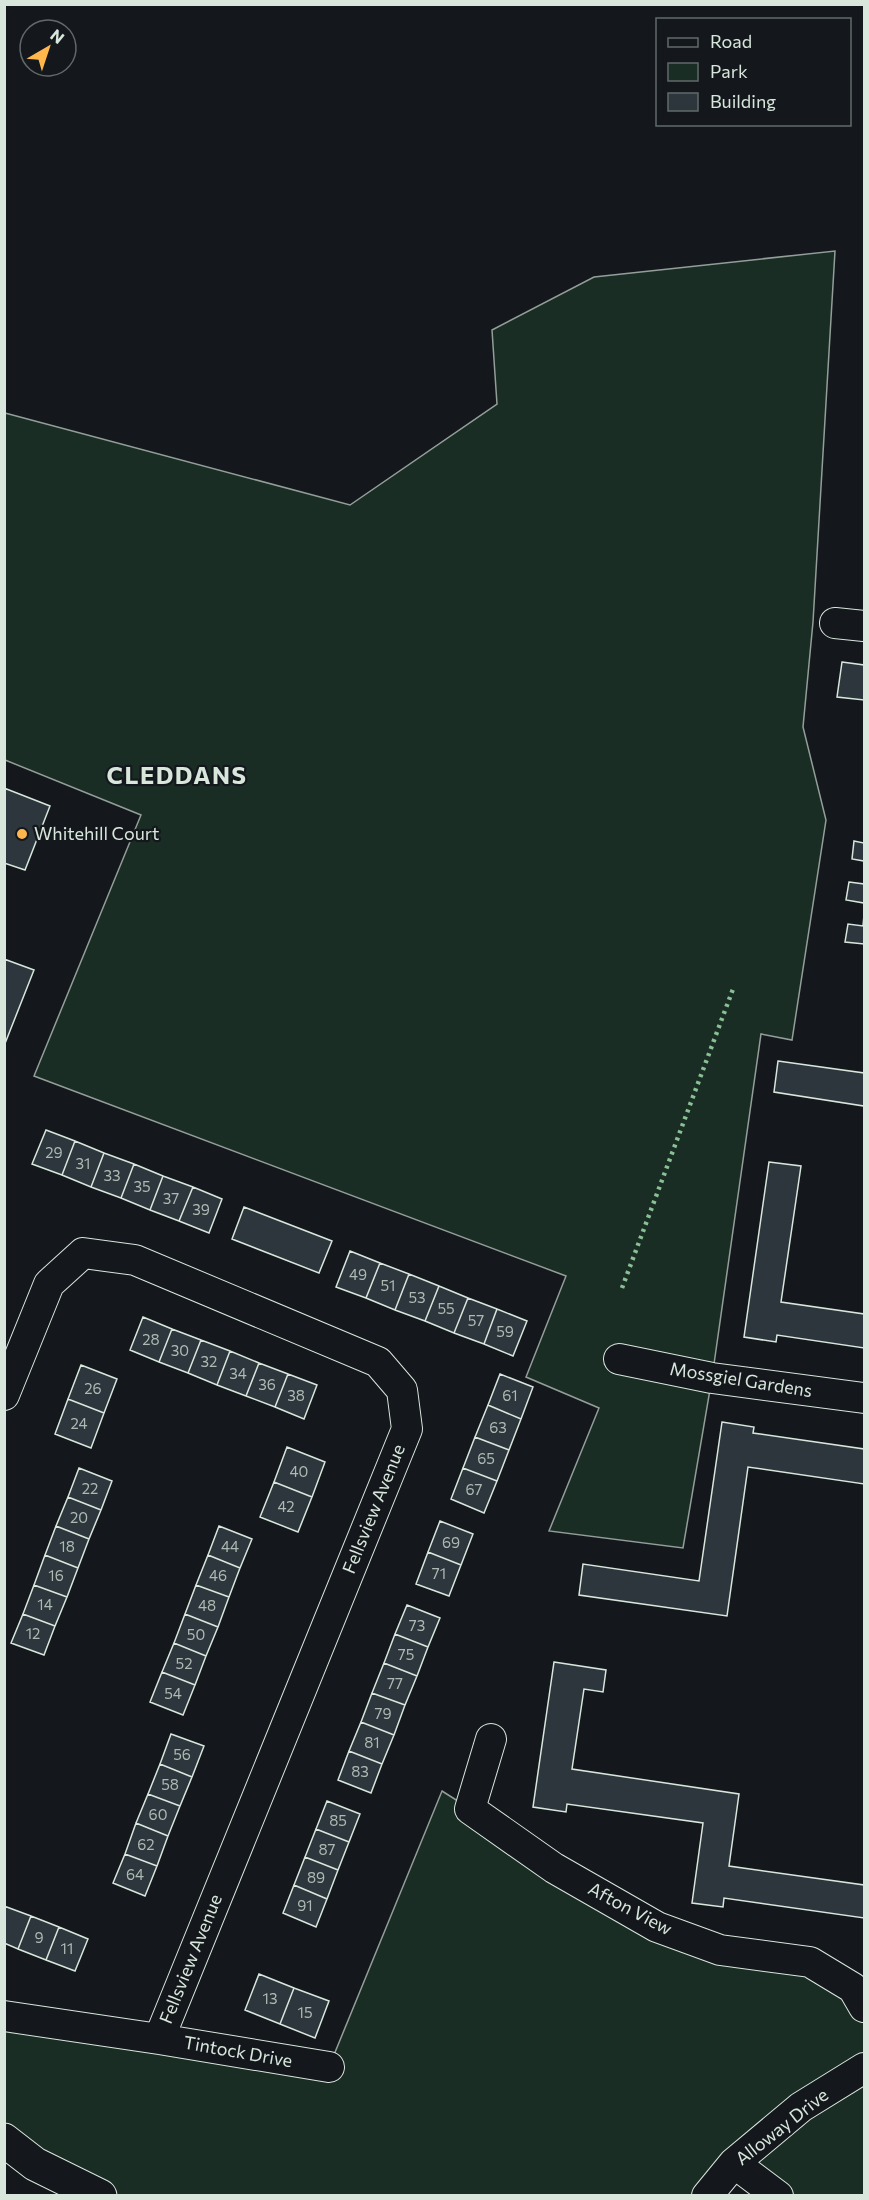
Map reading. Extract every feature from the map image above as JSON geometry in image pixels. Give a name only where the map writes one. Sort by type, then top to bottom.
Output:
[{"type":"street","points":[[835,623],[864,626]]},
{"type":"street","name":"Fellsview Avenue","points":[[4,1395],[49,1284],[83,1253],[135,1260],[378,1362],[402,1390],[407,1429],[159,2039]]},
{"type":"street","name":"Mossgiel Gardens","points":[[619,1359],[712,1378],[864,1398]]},
{"type":"street","name":"Afton View","points":[[491,1738],[470,1809],[554,1868],[657,1927],[720,1950],[810,1962],[853,1988],[864,2007]]},
{"type":"street","name":"Tintock Drive","points":[[4,2016],[329,2067]]},
{"type":"street","name":"Alloway Drive","points":[[707,2196],[734,2163],[801,2107],[864,2068]]},
{"type":"street","points":[[4,2140],[35,2164],[100,2196]]},
{"type":"street","points":[[734,2163],[778,2196]]},
{"type":"green space","points":[[835,251],[813,622],[803,727],[826,820],[792,1040],[761,1034],[712,1378],[683,1548],[549,1531],[599,1408],[526,1377],[566,1276],[34,1076],[141,815],[5,760],[5,413],[350,505],[497,404],[492,330],[594,277]]},
{"type":"green space","points":[[442,1791],[657,1927],[810,1962],[864,2007],[864,2195],[778,2195],[734,2163],[707,2195],[100,2195],[5,2140],[4,2016],[329,2067]]},
{"type":"building","points":[[842,662],[864,665],[864,700],[837,697]]},
{"type":"building","name":"Whitehill Court","points":[[4,788],[50,806],[25,870],[4,863]]},
{"type":"building","points":[[854,841],[864,843],[864,861],[852,859]]},
{"type":"building","points":[[849,882],[864,884],[864,903],[846,900]]},
{"type":"building","points":[[864,915],[864,944],[845,942],[848,924],[863,926]]},
{"type":"building","points":[[4,959],[34,970],[4,1046]]},
{"type":"building","points":[[778,1061],[864,1073],[864,1106],[774,1092]]},
{"type":"building","points":[[46,1130],[75,1141],[62,1175],[32,1164]]},
{"type":"building","points":[[75,1141],[104,1153],[91,1187],[62,1175]]},
{"type":"building","points":[[104,1153],[134,1164],[121,1198],[91,1187]]},
{"type":"building","points":[[769,1162],[801,1166],[781,1302],[864,1314],[864,1348],[777,1335],[776,1342],[744,1337]]},
{"type":"building","points":[[134,1164],[163,1176],[150,1210],[121,1198]]},
{"type":"building","points":[[163,1176],[193,1187],[179,1221],[150,1210]]},
{"type":"building","points":[[193,1187],[222,1199],[209,1233],[179,1221]]},
{"type":"building","points":[[244,1207],[332,1241],[319,1273],[232,1239]]},
{"type":"building","points":[[350,1251],[380,1263],[366,1298],[336,1287]]},
{"type":"building","points":[[380,1263],[409,1274],[395,1310],[366,1298]]},
{"type":"building","points":[[409,1274],[439,1286],[425,1321],[395,1310]]},
{"type":"building","points":[[439,1286],[468,1298],[454,1333],[425,1321]]},
{"type":"building","points":[[468,1298],[497,1309],[484,1344],[454,1333]]},
{"type":"building","points":[[497,1309],[527,1321],[513,1356],[484,1344]]},
{"type":"building","points":[[143,1317],[172,1329],[159,1362],[130,1350]]},
{"type":"building","points":[[172,1329],[201,1340],[188,1373],[159,1362]]},
{"type":"building","points":[[201,1340],[230,1351],[217,1385],[188,1373]]},
{"type":"building","points":[[230,1351],[259,1363],[246,1396],[217,1385]]},
{"type":"building","points":[[259,1363],[288,1374],[275,1407],[246,1396]]},
{"type":"building","points":[[81,1365],[117,1379],[104,1413],[68,1399]]},
{"type":"building","points":[[288,1374],[317,1385],[304,1419],[275,1407]]},
{"type":"building","points":[[500,1374],[533,1387],[521,1419],[488,1405]]},
{"type":"building","points":[[68,1399],[104,1413],[91,1448],[55,1434]]},
{"type":"building","points":[[488,1405],[521,1419],[509,1450],[475,1437]]},
{"type":"building","points":[[722,1422],[754,1427],[753,1433],[864,1449],[864,1484],[748,1467],[727,1616],[579,1595],[583,1564],[699,1581]]},
{"type":"building","points":[[475,1437],[509,1450],[497,1481],[463,1468]]},
{"type":"building","points":[[287,1447],[325,1462],[312,1497],[274,1482]]},
{"type":"building","points":[[79,1468],[112,1481],[101,1510],[68,1497]]},
{"type":"building","points":[[463,1468],[497,1481],[484,1513],[451,1499]]},
{"type":"building","points":[[274,1482],[312,1497],[298,1532],[260,1517]]},
{"type":"building","points":[[68,1497],[101,1510],[89,1539],[56,1526]]},
{"type":"building","points":[[440,1521],[473,1534],[461,1565],[428,1552]]},
{"type":"building","points":[[56,1526],[89,1539],[78,1568],[45,1555]]},
{"type":"building","points":[[219,1526],[252,1539],[240,1568],[208,1555]]},
{"type":"building","points":[[428,1552],[461,1565],[449,1596],[416,1584]]},
{"type":"building","points":[[45,1555],[78,1568],[67,1597],[34,1585]]},
{"type":"building","points":[[208,1555],[240,1568],[229,1597],[196,1585]]},
{"type":"building","points":[[34,1585],[67,1597],[55,1626],[23,1614]]},
{"type":"building","points":[[196,1585],[229,1597],[218,1627],[185,1614]]},
{"type":"building","points":[[407,1605],[440,1618],[428,1647],[395,1634]]},
{"type":"building","points":[[23,1614],[55,1626],[44,1655],[11,1643]]},
{"type":"building","points":[[185,1614],[218,1627],[206,1656],[174,1643]]},
{"type":"building","points":[[395,1634],[428,1647],[417,1676],[384,1663]]},
{"type":"building","points":[[174,1643],[206,1656],[195,1685],[162,1672]]},
{"type":"building","points":[[554,1662],[606,1670],[603,1692],[584,1689],[572,1769],[739,1794],[729,1866],[864,1885],[864,1918],[724,1898],[723,1907],[692,1903],[703,1823],[567,1804],[566,1812],[533,1807]]},
{"type":"building","points":[[384,1663],[417,1676],[405,1705],[372,1693]]},
{"type":"building","points":[[162,1672],[195,1685],[183,1715],[150,1702]]},
{"type":"building","points":[[372,1693],[405,1705],[394,1735],[361,1722]]},
{"type":"building","points":[[361,1722],[394,1735],[382,1764],[349,1751]]},
{"type":"building","points":[[171,1734],[204,1746],[192,1777],[160,1764]]},
{"type":"building","points":[[349,1751],[382,1764],[371,1793],[338,1780]]},
{"type":"building","points":[[160,1764],[192,1777],[180,1806],[148,1794]]},
{"type":"building","points":[[148,1794],[180,1806],[168,1836],[136,1823]]},
{"type":"building","points":[[327,1801],[360,1814],[349,1842],[316,1829]]},
{"type":"building","points":[[136,1823],[168,1836],[157,1866],[125,1854]]},
{"type":"building","points":[[316,1829],[349,1842],[338,1870],[305,1857]]},
{"type":"building","points":[[125,1854],[157,1866],[145,1896],[113,1883]]},
{"type":"building","points":[[305,1857],[338,1870],[327,1899],[294,1885]]},
{"type":"building","points":[[294,1885],[327,1899],[316,1927],[283,1913]]},
{"type":"building","points":[[4,1906],[31,1916],[18,1949],[4,1943]]},
{"type":"building","points":[[31,1916],[59,1927],[46,1960],[18,1949]]},
{"type":"building","points":[[59,1927],[88,1939],[75,1971],[46,1960]]},
{"type":"building","points":[[259,1974],[294,1988],[280,2024],[245,2010]]},
{"type":"building","points":[[294,1988],[329,2001],[315,2038],[280,2024]]},
{"type":"hedge","points":[[622,1288],[733,989]]},
{"type":"place","name":"Whitehill Court","points":[[22,834]]},
{"type":"district","name":"CLEDDANS","points":[[177,776]]}]
